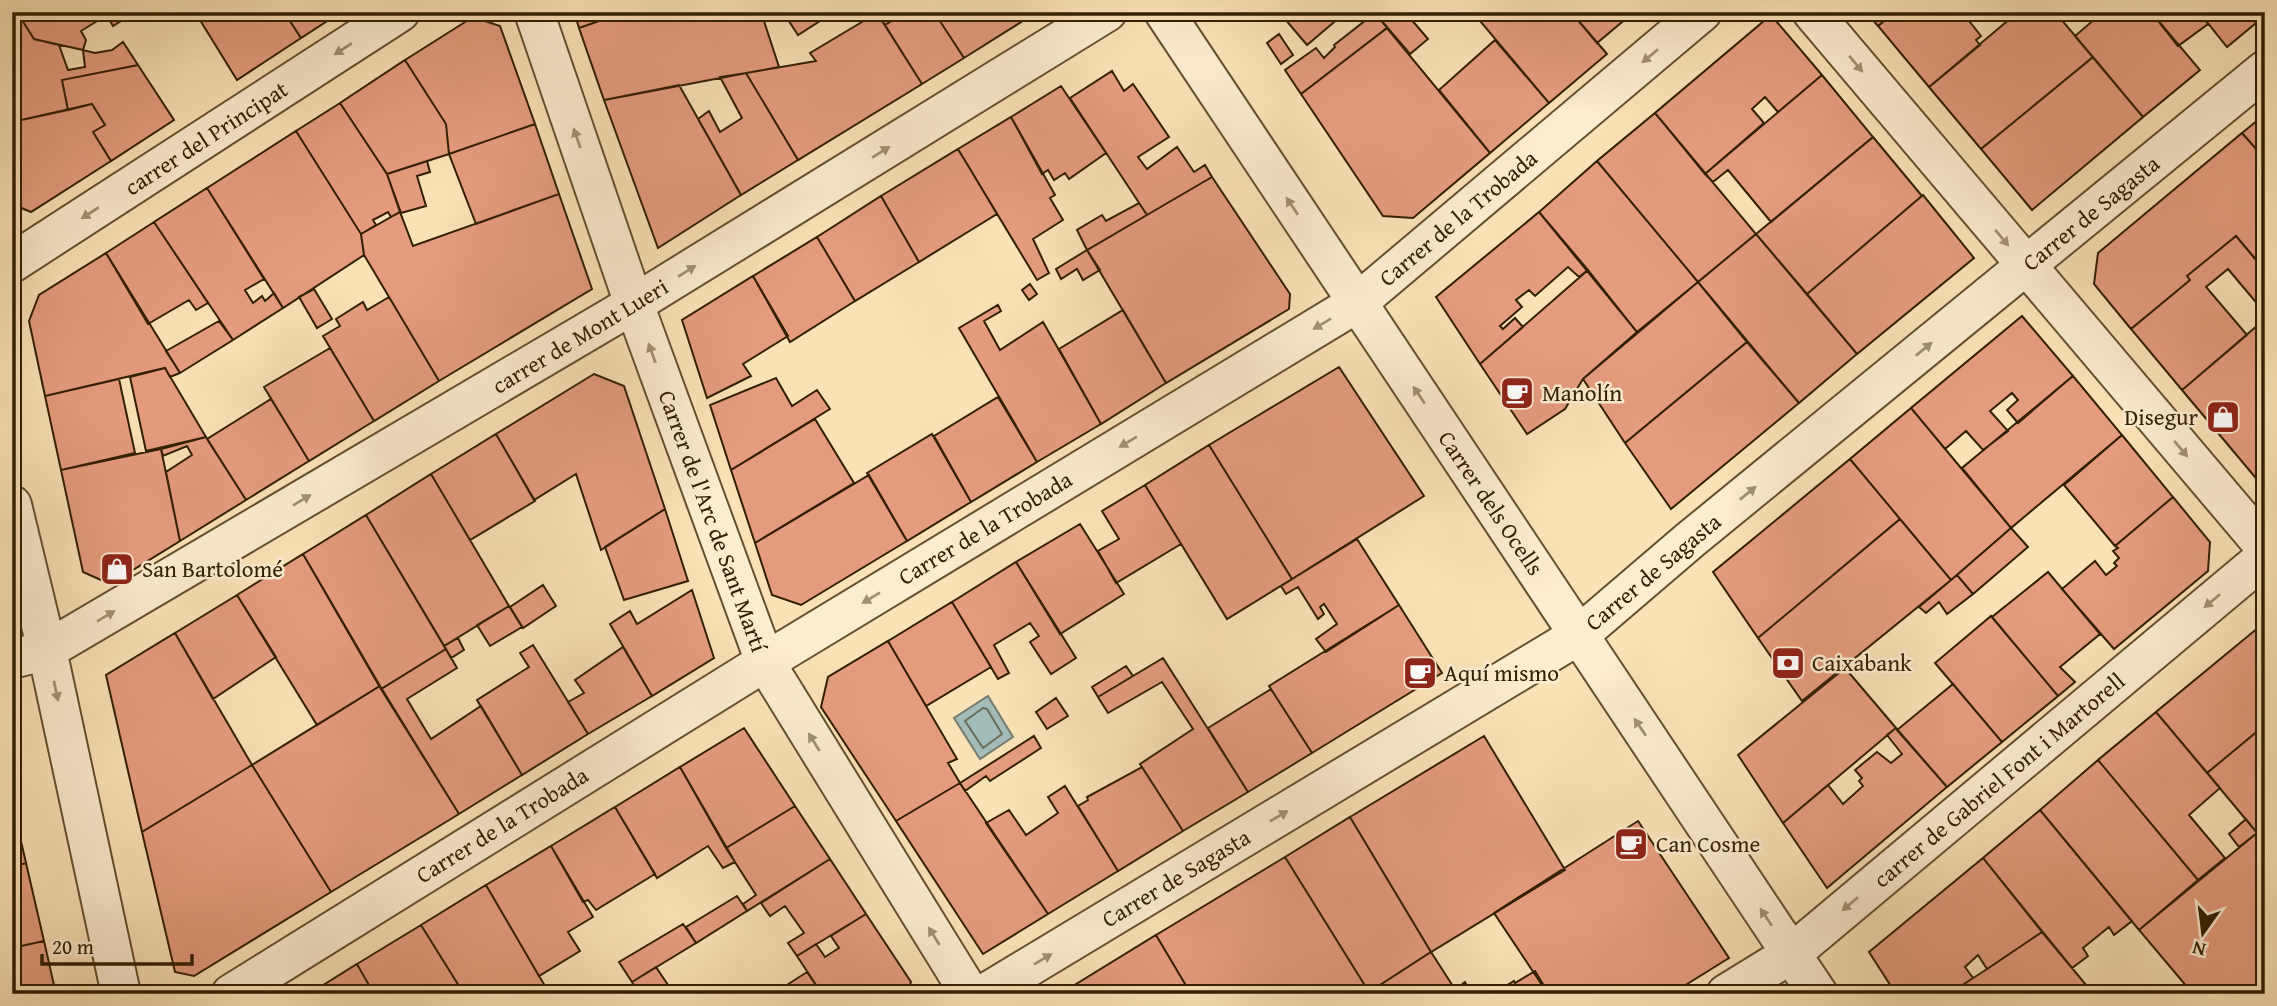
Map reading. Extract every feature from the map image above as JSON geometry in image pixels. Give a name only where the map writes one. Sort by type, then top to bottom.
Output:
[{"type":"street","name":"carrer del Principat","points":[[12,263],[400,12]]},
{"type":"street","name":"Carrer de l'Arc de Sant Martí","points":[[534,12],[634,304],[765,662],[970,994]]},
{"type":"street","name":"carrer de Mont Lueri","points":[[30,654],[634,304],[1107,12]]},
{"type":"street","name":"Carrer dels Ocells","points":[[1164,12],[1818,994]]},
{"type":"street","name":"Carrer de la Trobada","points":[[231,994],[765,662],[1357,303],[1702,12]]},
{"type":"street","points":[[1812,12],[2265,547]]},
{"type":"street","name":"Carrer de Sagasta","points":[[984,994],[1579,635],[1690,540],[2265,70]]},
{"type":"street","points":[[12,505],[30,654],[121,994]]},
{"type":"street","name":"carrer de Gabriel Font i Martorell","points":[[1726,994],[1791,954],[2265,557]]},
{"type":"water","points":[[988,696],[1013,737],[980,759],[954,718]]},
{"type":"building","points":[[12,12],[17,12],[34,39],[59,45],[68,70],[85,67],[83,50],[95,53],[112,50],[123,42],[138,65],[62,80],[68,110],[12,122]]},
{"type":"building","points":[[17,12],[105,12],[107,15],[81,31],[86,40],[83,50],[34,39]]},
{"type":"building","points":[[105,12],[135,12],[113,26]]},
{"type":"building","points":[[195,12],[284,12],[301,38],[237,80]]},
{"type":"building","points":[[284,12],[341,12],[301,38]]},
{"type":"building","points":[[574,12],[625,12],[579,28]]},
{"type":"building","points":[[625,12],[761,12],[779,67],[604,100],[579,28]]},
{"type":"building","points":[[783,12],[834,12],[798,35]]},
{"type":"building","points":[[876,12],[906,12],[885,25]]},
{"type":"building","points":[[906,12],[934,12],[964,58],[922,84],[885,25]]},
{"type":"building","points":[[934,12],[1037,12],[964,58]]},
{"type":"building","points":[[1279,12],[1346,12],[1307,45]]},
{"type":"building","points":[[1374,12],[1405,12],[1428,39],[1410,54]]},
{"type":"building","points":[[1491,12],[1571,12],[1607,54],[1549,103],[1480,21]]},
{"type":"building","points":[[1571,12],[1634,12],[1597,43]]},
{"type":"building","points":[[1866,12],[1895,12],[1878,26]]},
{"type":"building","points":[[1895,12],[1962,12],[1981,36],[1976,40],[1980,45],[1929,87],[1878,26]]},
{"type":"building","points":[[2018,12],[2055,12],[2093,57],[1981,149],[1929,87]]},
{"type":"building","points":[[2103,12],[2151,12],[2200,70],[2143,117],[2075,36]]},
{"type":"building","points":[[2151,12],[2199,12],[2208,24],[2178,46]]},
{"type":"building","points":[[2199,12],[2248,12],[2256,23],[2227,47]]},
{"type":"building","points":[[2248,12],[2265,12],[2265,16],[2256,23]]},
{"type":"building","points":[[877,13],[922,84],[798,160],[746,73],[816,61],[810,53]]},
{"type":"building","points":[[1375,13],[1387,28],[1301,94],[1285,70],[1316,48],[1324,58],[1334,45]]},
{"type":"building","points":[[1771,15],[1822,75],[1778,112],[1765,97],[1752,109],[1764,123],[1705,174],[1655,113]]},
{"type":"building","points":[[473,17],[500,26],[535,124],[449,154],[446,124],[405,60]]},
{"type":"building","points":[[1387,28],[1490,153],[1413,218],[1383,216],[1301,94]]},
{"type":"building","points":[[1279,34],[1293,55],[1281,64],[1267,43]]},
{"type":"building","points":[[1495,40],[1549,103],[1490,153],[1439,90]]},
{"type":"building","points":[[2093,57],[2143,117],[2032,210],[1981,149]]},
{"type":"building","points":[[405,60],[446,124],[449,154],[387,174],[340,103]]},
{"type":"building","points":[[138,65],[174,120],[111,161],[93,132],[105,125],[92,104],[68,110],[62,80]]},
{"type":"building","points":[[1112,71],[1124,91],[1133,84],[1169,137],[1138,157],[1147,169],[1177,147],[1194,172],[1205,165],[1212,177],[1147,215],[1070,98]]},
{"type":"building","points":[[746,73],[798,160],[741,195],[698,119],[709,111],[720,132],[742,118],[720,77]]},
{"type":"building","points":[[1822,75],[1873,137],[1771,222],[1728,170],[1713,182],[1705,174]]},
{"type":"building","points":[[679,85],[741,195],[658,248],[604,100]]},
{"type":"building","points":[[1061,86],[1106,153],[1069,179],[1065,173],[1054,180],[1048,170],[1042,174],[1011,117]]},
{"type":"building","points":[[340,103],[387,174],[400,212],[391,217],[388,212],[373,220],[376,225],[361,234],[296,131]]},
{"type":"building","points":[[92,104],[105,125],[93,132],[111,161],[31,212],[12,204],[12,122]]},
{"type":"building","points":[[1655,113],[1756,234],[1698,282],[1597,161]]},
{"type":"building","points":[[2265,114],[2265,159],[2242,133]]},
{"type":"building","points":[[1011,117],[1055,195],[1050,198],[1063,220],[1033,239],[1049,273],[1037,280],[958,149]]},
{"type":"building","points":[[535,124],[559,194],[476,224],[449,154]]},
{"type":"building","points":[[296,131],[361,234],[364,255],[283,308],[207,188]]},
{"type":"building","points":[[2242,133],[2265,159],[2265,252],[2256,260],[2236,236],[2187,276],[2190,280],[2131,329],[2094,284],[2098,253]]},
{"type":"building","points":[[1873,137],[1922,196],[1807,294],[1756,234]]},
{"type":"building","points":[[958,149],[997,214],[919,262],[881,196]]},
{"type":"building","points":[[427,161],[430,172],[417,176],[426,206],[401,213],[387,174]]},
{"type":"building","points":[[1597,161],[1698,282],[1637,332],[1539,212]]},
{"type":"building","points":[[1212,177],[1290,294],[1289,309],[1166,383],[1087,250]]},
{"type":"building","points":[[207,188],[264,279],[245,290],[253,303],[262,296],[265,301],[274,293],[283,308],[233,340],[154,222]]},
{"type":"building","points":[[559,194],[592,289],[439,381],[364,255],[361,234],[400,212],[413,246]]},
{"type":"building","points":[[1923,195],[1974,258],[1857,354],[1807,294]]},
{"type":"building","points":[[881,196],[919,262],[855,301],[817,237]]},
{"type":"building","points":[[1139,203],[1147,215],[1087,250],[1077,230],[1102,215],[1106,221]]},
{"type":"building","points":[[1539,212],[1588,270],[1579,277],[1568,267],[1535,296],[1529,290],[1516,300],[1522,307],[1500,326],[1503,329],[1515,318],[1523,327],[1480,364],[1436,297]]},
{"type":"building","points":[[154,222],[208,303],[196,310],[189,300],[148,324],[106,253]]},
{"type":"building","points":[[1756,234],[1857,354],[1799,403],[1698,282]]},
{"type":"building","points":[[2236,236],[2265,270],[2265,313],[2228,269],[2206,287],[2247,335],[2182,390],[2131,329],[2190,280],[2187,276]]},
{"type":"building","points":[[817,237],[855,301],[790,342],[753,276]]},
{"type":"building","points":[[1087,250],[1100,270],[1083,280],[1077,269],[1061,279],[1056,269]]},
{"type":"building","points":[[106,253],[180,373],[170,377],[165,368],[45,396],[29,321],[39,295]]},
{"type":"building","points":[[1588,270],[1637,332],[1583,379],[1565,409],[1527,434],[1480,364]]},
{"type":"building","points":[[753,276],[788,336],[743,364],[751,376],[707,398],[682,320]]},
{"type":"building","points":[[1698,282],[1747,342],[1625,443],[1583,379]]},
{"type":"building","points":[[1030,284],[1037,294],[1029,300],[1022,290]]},
{"type":"building","points":[[314,289],[332,319],[317,328],[299,297]]},
{"type":"building","points":[[389,297],[439,381],[374,421],[323,336],[340,326],[336,319],[363,302],[367,310]]},
{"type":"building","points":[[998,305],[1001,311],[984,321],[1000,350],[1043,322],[1101,424],[1037,462],[959,328]]},
{"type":"building","points":[[1123,310],[1166,383],[1101,424],[1059,349]]},
{"type":"building","points":[[2022,316],[2073,376],[2018,423],[2007,410],[2018,400],[2012,393],[1990,411],[2008,431],[1983,450],[1966,431],[1945,449],[1911,408]]},
{"type":"building","points":[[2265,319],[2265,489],[2182,390]]},
{"type":"building","points":[[219,321],[233,340],[180,373],[166,351]]},
{"type":"building","points":[[1747,342],[1799,403],[1671,509],[1625,443]]},
{"type":"building","points":[[330,348],[374,421],[309,461],[264,387]]},
{"type":"building","points":[[1339,367],[1424,496],[1292,579],[1209,445]]},
{"type":"building","points":[[165,368],[206,437],[146,451],[130,377]]},
{"type":"building","points":[[594,374],[624,386],[665,509],[601,550],[576,474],[534,500],[496,434]]},
{"type":"building","points":[[2073,376],[2122,435],[2011,528],[1962,468]]},
{"type":"building","points":[[776,378],[792,406],[817,390],[830,409],[731,470],[710,405]]},
{"type":"building","points":[[119,379],[135,453],[61,470],[45,396]]},
{"type":"building","points":[[998,397],[1037,462],[971,502],[934,436]]},
{"type":"building","points":[[271,399],[309,461],[246,500],[207,439]]},
{"type":"building","points":[[1911,408],[2011,528],[1951,580],[1850,459]]},
{"type":"building","points":[[815,419],[854,483],[755,543],[731,470]]},
{"type":"building","points":[[496,434],[535,501],[470,540],[431,474]]},
{"type":"building","points":[[932,434],[971,502],[907,541],[867,473]]},
{"type":"building","points":[[2122,435],[2173,497],[2115,546],[2064,485]]},
{"type":"building","points":[[206,437],[246,500],[180,541],[166,472],[192,455],[187,446],[163,456],[161,449]]},
{"type":"building","points":[[1209,445],[1292,579],[1227,619],[1145,485]]},
{"type":"building","points":[[161,449],[180,541],[110,584],[83,572],[61,470]]},
{"type":"building","points":[[1850,459],[1900,519],[1758,638],[1713,572]]},
{"type":"building","points":[[431,474],[509,606],[444,646],[366,515]]},
{"type":"building","points":[[869,475],[907,541],[801,605],[772,595],[755,543]]},
{"type":"building","points":[[1145,485],[1181,544],[1116,583],[1098,551],[1119,539],[1102,511]]},
{"type":"building","points":[[2173,497],[2210,542],[2208,571],[2114,649],[2062,589],[2095,561],[2106,575],[2117,566],[2114,563],[2119,558],[2113,551],[2118,548],[2115,546]]},
{"type":"building","points":[[665,509],[688,581],[624,600],[605,547]]},
{"type":"building","points":[[366,515],[446,649],[381,689],[303,554]]},
{"type":"building","points":[[1900,519],[1951,580],[1802,701],[1758,638]]},
{"type":"building","points":[[1080,524],[1124,594],[1060,634],[1016,562]]},
{"type":"building","points":[[2011,528],[2028,547],[1973,594],[1957,575]]},
{"type":"building","points":[[1357,539],[1399,605],[1326,652],[1316,639],[1337,624],[1324,604],[1320,607],[1324,614],[1318,619],[1298,587],[1286,594],[1281,586]]},
{"type":"building","points":[[303,554],[380,686],[317,725],[237,595]]},
{"type":"building","points":[[1016,562],[1076,658],[1051,674],[1030,642],[1039,636],[1030,623],[994,645],[1009,673],[998,679],[952,602]]},
{"type":"building","points":[[2048,572],[2100,634],[2060,667],[2075,682],[2058,696],[1992,617]]},
{"type":"building","points":[[1957,575],[1973,594],[1947,614],[1939,602],[1926,613],[1919,607]]},
{"type":"building","points":[[543,585],[556,606],[523,628],[510,607]]},
{"type":"building","points":[[692,590],[714,658],[652,696],[610,624],[630,611],[637,624]]},
{"type":"building","points":[[237,595],[276,657],[213,699],[175,633]]},
{"type":"building","points":[[952,602],[991,667],[926,706],[888,641]]},
{"type":"building","points":[[1399,605],[1442,673],[1312,753],[1269,686]]},
{"type":"building","points":[[509,606],[522,627],[490,646],[477,625]]},
{"type":"building","points":[[1991,616],[2058,696],[2002,742],[1935,663]]},
{"type":"building","points":[[2265,622],[2265,693],[2261,696],[2265,700],[2265,725],[2207,773],[2156,712]]},
{"type":"building","points":[[175,633],[252,765],[142,832],[106,675]]},
{"type":"building","points":[[458,638],[464,650],[451,658],[444,646]]},
{"type":"building","points":[[888,641],[957,759],[948,763],[960,783],[896,821],[821,707],[828,677]]},
{"type":"building","points":[[533,645],[588,734],[522,775],[477,700],[529,667],[520,653]]},
{"type":"building","points":[[623,647],[652,696],[588,734],[568,702],[584,693],[575,680]]},
{"type":"building","points":[[446,649],[457,668],[407,699],[431,739],[481,706],[522,775],[459,814],[381,689]]},
{"type":"building","points":[[1163,658],[1248,792],[1183,831],[1140,764],[1193,729],[1162,682],[1108,713],[1098,697]]},
{"type":"building","points":[[1126,666],[1133,676],[1098,697],[1092,687]]},
{"type":"building","points":[[1845,668],[1896,728],[1783,823],[1738,755]]},
{"type":"building","points":[[1953,684],[2002,742],[1947,787],[1897,730]]},
{"type":"building","points":[[380,686],[459,814],[331,892],[252,765]]},
{"type":"building","points":[[1271,689],[1312,753],[1248,792],[1208,728]]},
{"type":"building","points":[[1056,698],[1068,716],[1047,729],[1036,712]]},
{"type":"building","points":[[2156,712],[2220,788],[2189,815],[2225,858],[2198,880],[2098,760]]},
{"type":"building","points":[[2265,725],[2265,828],[2258,834],[2207,773]]},
{"type":"building","points":[[744,728],[795,806],[726,848],[680,767]]},
{"type":"building","points":[[1896,728],[1947,787],[1827,888],[1783,823],[1828,785],[1843,804],[1863,786],[1859,781],[1862,778],[1855,770],[1877,752],[1891,763],[1902,754],[1887,735]]},
{"type":"building","points":[[1034,736],[1041,748],[990,781],[986,776],[965,791],[960,783]]},
{"type":"building","points":[[1484,736],[1565,870],[1431,952],[1350,817]]},
{"type":"building","points":[[2098,760],[2198,880],[2139,930],[2040,810]]},
{"type":"building","points":[[252,765],[331,892],[194,976],[175,972],[142,832]]},
{"type":"building","points":[[680,767],[735,862],[723,868],[708,846],[657,878],[615,807]]},
{"type":"building","points":[[1142,767],[1183,831],[1118,871],[1078,806],[1088,800],[1087,797]]},
{"type":"building","points":[[960,783],[1048,914],[983,954],[896,821]]},
{"type":"building","points":[[1065,786],[1118,871],[1048,914],[986,823],[1009,810],[1026,835],[1058,813],[1048,797]]},
{"type":"building","points":[[12,802],[26,863],[12,867]]},
{"type":"building","points":[[795,806],[830,859],[747,911],[743,904],[756,895],[726,848]]},
{"type":"building","points":[[615,807],[655,874],[596,910],[588,900],[583,902],[551,846]]},
{"type":"building","points":[[2040,810],[2132,921],[2114,935],[2109,927],[2083,948],[2088,956],[2072,968],[1983,858]]},
{"type":"building","points":[[1350,817],[1431,952],[1369,992],[1285,857]]},
{"type":"building","points":[[2246,819],[2257,833],[2239,847],[2229,834]]},
{"type":"building","points":[[1638,821],[1729,958],[1671,994],[1548,994],[1494,913]]},
{"type":"building","points":[[2265,828],[2265,843],[2258,834]]},
{"type":"building","points":[[2257,833],[2265,843],[2265,994],[2193,994],[2139,930]]},
{"type":"building","points":[[551,846],[593,917],[568,932],[580,951],[539,976],[486,885]]},
{"type":"building","points":[[1285,857],[1369,992],[1191,994],[1156,935]]},
{"type":"building","points":[[1983,858],[2042,932],[1987,969],[1978,955],[1965,967],[1973,978],[1949,994],[1896,994],[1869,952]]},
{"type":"building","points":[[830,859],[866,914],[797,956],[788,943],[804,933],[785,906],[770,916],[761,903]]},
{"type":"building","points":[[26,863],[44,941],[12,948],[12,867]]},
{"type":"building","points":[[486,885],[550,994],[464,994],[421,925]]},
{"type":"building","points":[[737,896],[747,911],[696,943],[686,927]]},
{"type":"building","points":[[866,914],[911,982],[907,994],[822,994],[797,956],[816,944],[825,957],[839,948],[831,936]]},
{"type":"building","points":[[683,924],[696,943],[632,982],[619,962]]},
{"type":"building","points":[[421,925],[464,994],[374,994],[357,964]]},
{"type":"building","points":[[2042,932],[2092,992],[1949,994],[1987,969]]},
{"type":"building","points":[[1156,935],[1191,994],[1060,994]]},
{"type":"building","points":[[44,941],[56,994],[12,994],[12,948]]},
{"type":"building","points":[[1431,952],[1458,994],[1370,994],[1369,992]]},
{"type":"building","points":[[357,964],[374,994],[309,994]]},
{"type":"building","points":[[656,967],[674,994],[639,994],[632,982]]},
{"type":"building","points":[[1535,971],[1549,994],[1493,994],[1514,981],[1515,983]]},
{"type":"building","points":[[807,972],[822,994],[773,994]]},
{"type":"building","points":[[1465,982],[1471,994],[1458,994],[1456,989]]},
{"type":"place","name":"Manolín","points":[[1517,393]]},
{"type":"place","name":"Disegur","points":[[2223,417]]},
{"type":"place","name":"San Bartolomé","points":[[117,569]]},
{"type":"place","name":"Caixabank","points":[[1788,663]]},
{"type":"place","name":"Aquí mismo","points":[[1420,673]]},
{"type":"place","name":"Can Cosme","points":[[1631,844]]}]
